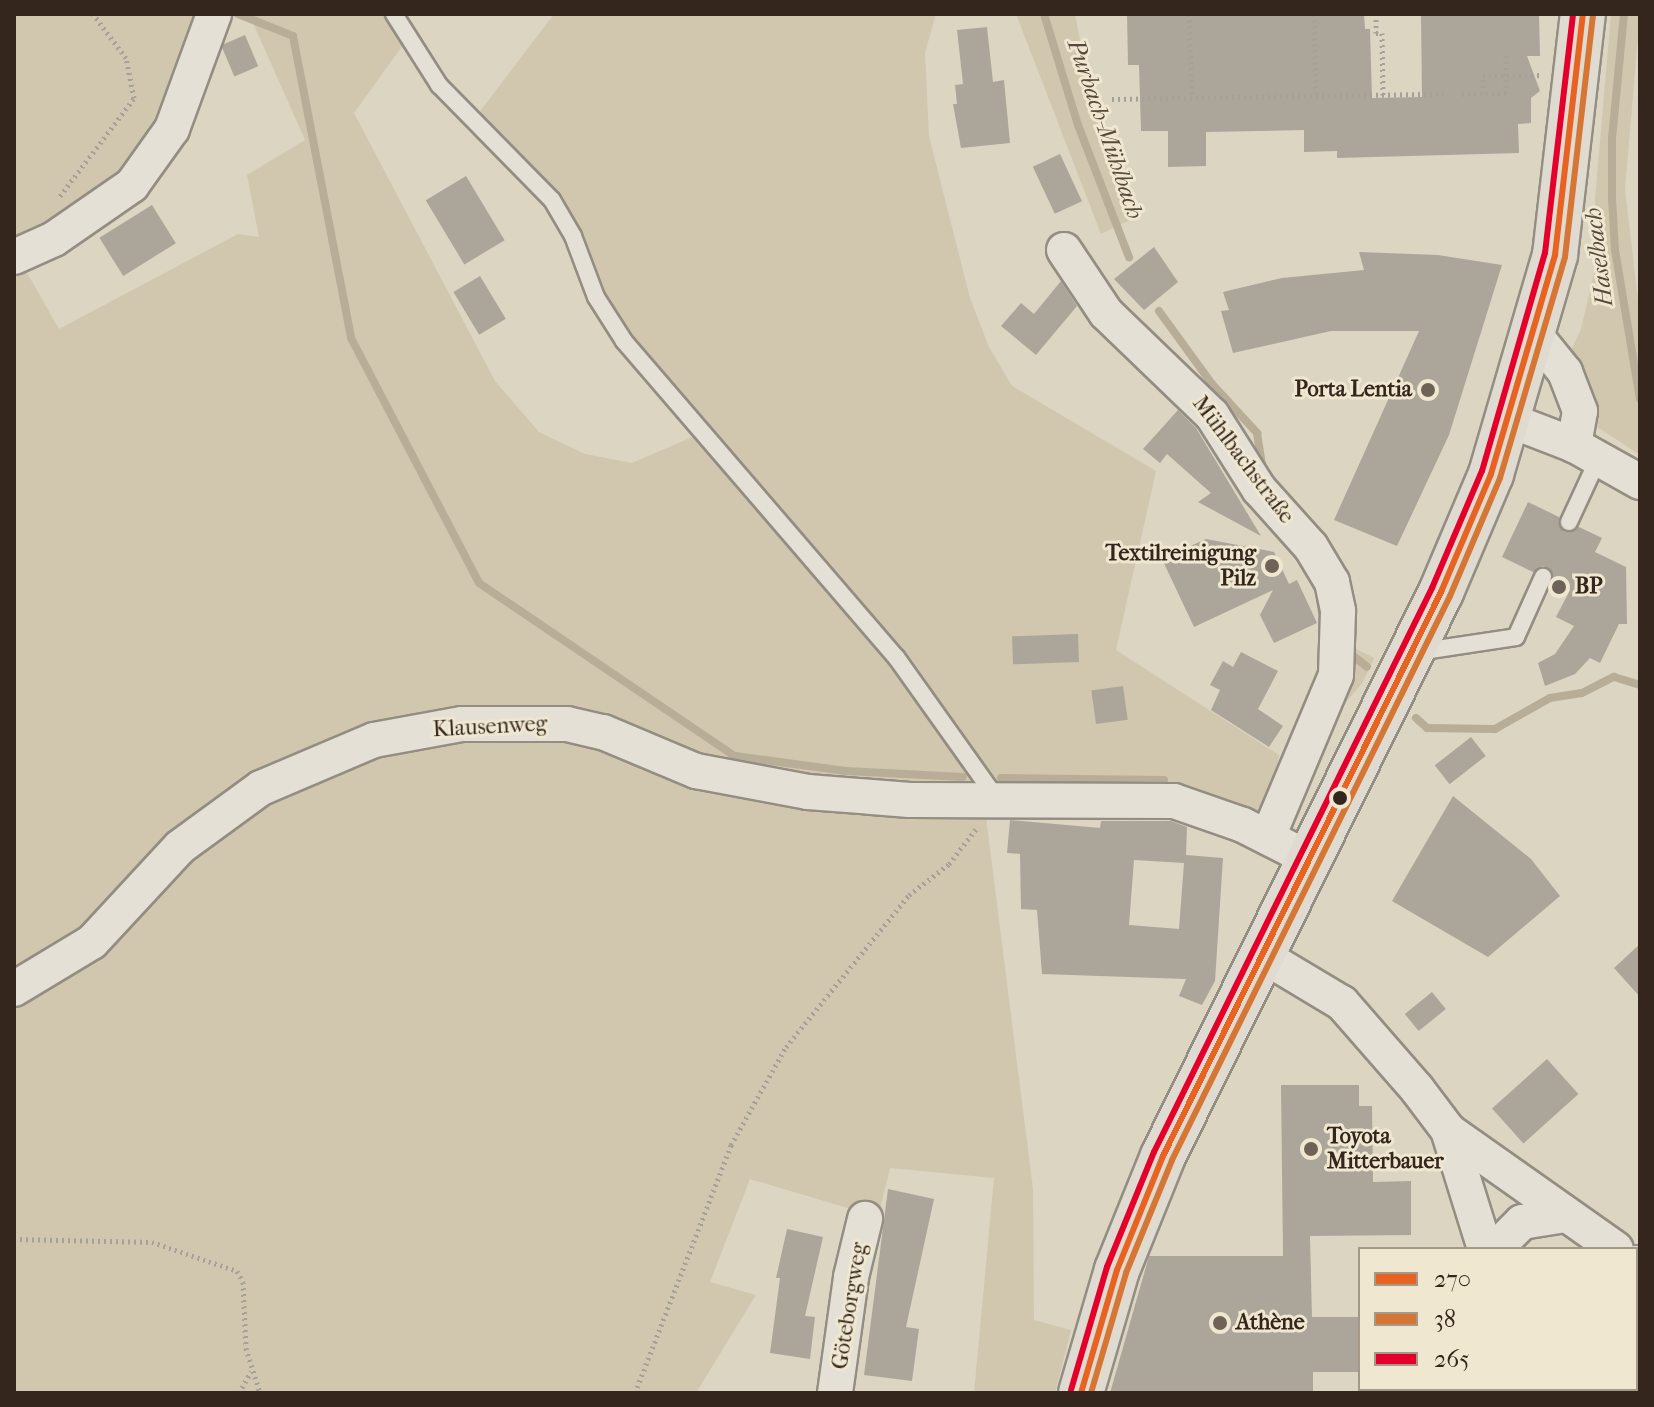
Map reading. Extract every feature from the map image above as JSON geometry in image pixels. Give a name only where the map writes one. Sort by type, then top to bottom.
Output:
[{"type":"main road","points":[[1081,1393],[1144,1198],[1260,954],[1412,653],[1466,537],[1509,420],[1535,335],[1563,208],[1583,14]]},
{"type":"street","points":[[14,257],[54,239],[132,185],[172,129],[214,14]]},
{"type":"street","name":"Mühlbachstraße","points":[[1064,250],[1106,313],[1212,415],[1269,500],[1318,556],[1332,582],[1338,648],[1321,715],[1268,837]]},
{"type":"street","points":[[1535,335],[1565,372],[1580,411],[1609,463]]},
{"type":"street","points":[[1509,420],[1609,463]]},
{"type":"street","name":"Klausenweg","points":[[14,989],[92,942],[180,847],[234,804],[337,753],[433,727],[567,724],[603,732],[696,771],[767,787],[910,800],[1174,801],[1268,837],[1308,858]]},
{"type":"street","points":[[1260,954],[1342,1003],[1448,1130],[1613,1247]]},
{"type":"street","points":[[1448,1130],[1484,1247]]},
{"type":"street","points":[[1497,1247],[1522,1222],[1565,1215]]},
{"type":"street","name":"Göteborgweg","points":[[835,1393],[851,1277],[865,1219]]},
{"type":"lane","points":[[394,14],[439,85],[552,200],[573,236],[596,297],[624,341],[896,657],[989,788],[991,800]]},
{"type":"lane","points":[[1569,522],[1609,463]]},
{"type":"lane","points":[[1412,653],[1516,637],[1543,577]]},
{"type":"path","points":[[51,208],[134,98],[126,58],[93,14]]},
{"type":"path","points":[[1189,14],[1192,98]]},
{"type":"path","points":[[1314,14],[1316,96]]},
{"type":"path","points":[[1376,14],[1376,33],[1382,33],[1383,95]]},
{"type":"path","points":[[1462,94],[1506,93],[1506,55]]},
{"type":"path","points":[[1483,93],[1483,76],[1556,74]]},
{"type":"path","points":[[1112,99],[1443,94]]},
{"type":"path","points":[[635,1393],[731,1145],[786,1047],[909,895],[949,864],[991,800]]},
{"type":"path","points":[[14,1239],[152,1242],[237,1271],[243,1282],[251,1371],[260,1393]]},
{"type":"path","points":[[239,1393],[251,1371]]},
{"type":"shaded area","points":[[14,14],[208,14],[138,169],[14,248]]},
{"type":"shaded area","points":[[249,14],[388,14],[403,45],[354,113],[495,381],[539,432],[585,454],[632,463],[697,435],[890,660],[977,782],[979,793],[785,782],[621,731],[342,743],[14,981],[14,268],[22,264],[59,329],[238,234],[259,237],[247,175],[305,140]]},
{"type":"shaded area","points":[[554,14],[936,14],[925,53],[929,136],[970,298],[989,347],[1012,386],[1156,471],[1116,650],[1279,755],[1269,817],[999,790],[899,646],[636,343],[598,284],[575,224],[478,114]]},
{"type":"shaded area","points":[[1016,14],[1075,14],[1088,82],[1112,162],[1138,216],[1101,234]]},
{"type":"shaded area","points":[[1611,14],[1640,14],[1625,189],[1640,317],[1640,455],[1594,425],[1567,359],[1581,329],[1595,269],[1595,199]]},
{"type":"shaded area","points":[[1345,643],[1374,658],[1363,682],[1338,712]]},
{"type":"shaded area","points":[[505,728],[985,809],[1033,1189],[1034,1320],[1071,1330],[1055,1393],[974,1393],[994,1178],[890,1168],[878,1217],[750,1179],[710,1282],[756,1295],[696,1393],[14,1393],[14,997],[171,864],[314,770]]},
{"type":"building","points":[[1127,14],[1364,14],[1365,29],[1370,29],[1372,98],[1422,97],[1421,14],[1539,14],[1540,56],[1527,56],[1540,91],[1531,98],[1531,123],[1518,124],[1519,153],[1337,158],[1337,151],[1304,152],[1304,130],[1206,132],[1206,166],[1168,167],[1168,131],[1141,131],[1139,65],[1128,65]]},
{"type":"building","points":[[987,27],[993,82],[1004,80],[1010,143],[961,148],[953,104],[957,104],[955,85],[963,84],[957,30]]},
{"type":"building","points":[[245,35],[258,66],[234,76],[221,45]]},
{"type":"building","points":[[1060,154],[1082,201],[1055,214],[1033,167]]},
{"type":"building","points":[[466,176],[505,240],[464,264],[426,200]]},
{"type":"building","points":[[152,205],[176,243],[123,276],[99,238]]},
{"type":"building","points":[[1154,247],[1178,282],[1144,310],[1114,279]]},
{"type":"building","points":[[1359,252],[1438,255],[1502,265],[1449,435],[1397,546],[1334,520],[1419,331],[1331,331],[1233,353],[1221,311],[1229,310],[1223,292],[1282,278],[1364,270]]},
{"type":"building","points":[[480,276],[506,319],[479,335],[453,292]]},
{"type":"building","points":[[1061,281],[1077,306],[1036,355],[1001,326],[1021,303],[1034,314]]},
{"type":"building","points":[[1178,410],[1196,428],[1261,536],[1198,502],[1211,493],[1167,454],[1160,463],[1143,449]]},
{"type":"building","points":[[1528,502],[1559,517],[1564,532],[1579,527],[1602,538],[1595,552],[1626,567],[1627,624],[1619,624],[1600,663],[1590,658],[1575,674],[1545,686],[1538,663],[1555,654],[1574,626],[1556,617],[1570,590],[1553,582],[1551,570],[1543,566],[1533,572],[1502,557]]},
{"type":"building","points":[[1206,539],[1274,552],[1289,584],[1297,580],[1317,623],[1274,643],[1260,615],[1273,590],[1194,627],[1162,559]]},
{"type":"building","points":[[1078,634],[1079,662],[1013,664],[1012,636]]},
{"type":"building","points":[[1241,652],[1278,671],[1258,709],[1283,726],[1269,747],[1211,710],[1220,690],[1210,685],[1223,661],[1233,667]]},
{"type":"building","points":[[1123,686],[1128,720],[1096,724],[1091,690]]},
{"type":"building","points":[[1471,737],[1486,756],[1450,784],[1435,765]]},
{"type":"building","points":[[1453,796],[1531,859],[1560,896],[1488,957],[1392,901]]},
{"type":"building","points":[[1010,820],[1100,828],[1101,821],[1171,821],[1187,827],[1186,855],[1223,858],[1215,981],[1202,1005],[1179,996],[1186,979],[1042,974],[1037,910],[1021,909],[1020,854],[1007,853]],"holes":[[[1134,860],[1184,863],[1179,929],[1129,925]]]},
{"type":"building","points":[[1640,944],[1640,997],[1614,968]]},
{"type":"building","points":[[1432,992],[1446,1009],[1419,1031],[1405,1014]]},
{"type":"building","points":[[1547,1059],[1578,1094],[1523,1143],[1492,1109]]},
{"type":"building","points":[[1281,1085],[1359,1085],[1359,1106],[1372,1106],[1373,1182],[1411,1181],[1411,1235],[1310,1236],[1312,1317],[1358,1317],[1358,1372],[1313,1372],[1313,1393],[1110,1393],[1149,1256],[1283,1256]]},
{"type":"building","points":[[888,1189],[934,1199],[906,1327],[919,1329],[912,1381],[864,1375]]},
{"type":"building","points":[[787,1229],[823,1237],[805,1316],[815,1317],[810,1359],[770,1353],[780,1278],[776,1278]]},
{"type":"waterway","points":[[238,14],[293,36],[351,338],[479,583],[735,756],[846,771],[963,777]]},
{"type":"waterway","name":"Purbach-Mühlbach","points":[[1044,14],[1078,125],[1129,257]]},
{"type":"waterway","name":"Haselbach","points":[[1624,14],[1612,138],[1612,198],[1615,250],[1640,399]]},
{"type":"waterway","name":"Purbach-Mühlbach","points":[[1159,311],[1212,384],[1257,433],[1263,471]]},
{"type":"waterway","name":"Purbach-Mühlbach","points":[[1320,599],[1324,629]]},
{"type":"waterway","name":"Purbach-Mühlbach","points":[[1348,652],[1367,667]]},
{"type":"waterway","name":"Purbach-Mühlbach","points":[[1416,718],[1427,728],[1495,729],[1550,698],[1582,693],[1614,677],[1640,685]]},
{"type":"waterway","points":[[1001,778],[1164,780]]},
{"type":"transit line","name":"265","points":[[1071,1390],[1107,1267],[1154,1152],[1432,588],[1482,471],[1545,253],[1573,14]]},
{"type":"transit line","name":"270","points":[[1081,1393],[1117,1270],[1163,1156],[1441,592],[1491,474],[1555,255],[1583,14]]},
{"type":"transit line","name":"38","points":[[1091,1393],[1126,1273],[1172,1160],[1450,596],[1500,478],[1565,257],[1593,15]]},
{"type":"place","name":"Porta Lentia","points":[[1428,390]]},
{"type":"place","name":"Textilreinigung Pilz","points":[[1272,566]]},
{"type":"place","name":"BP","points":[[1559,587]]},
{"type":"place","name":"Toyota Mitterbauer","points":[[1311,1149]]},
{"type":"place","name":"Athène","points":[[1220,1323]]}]
